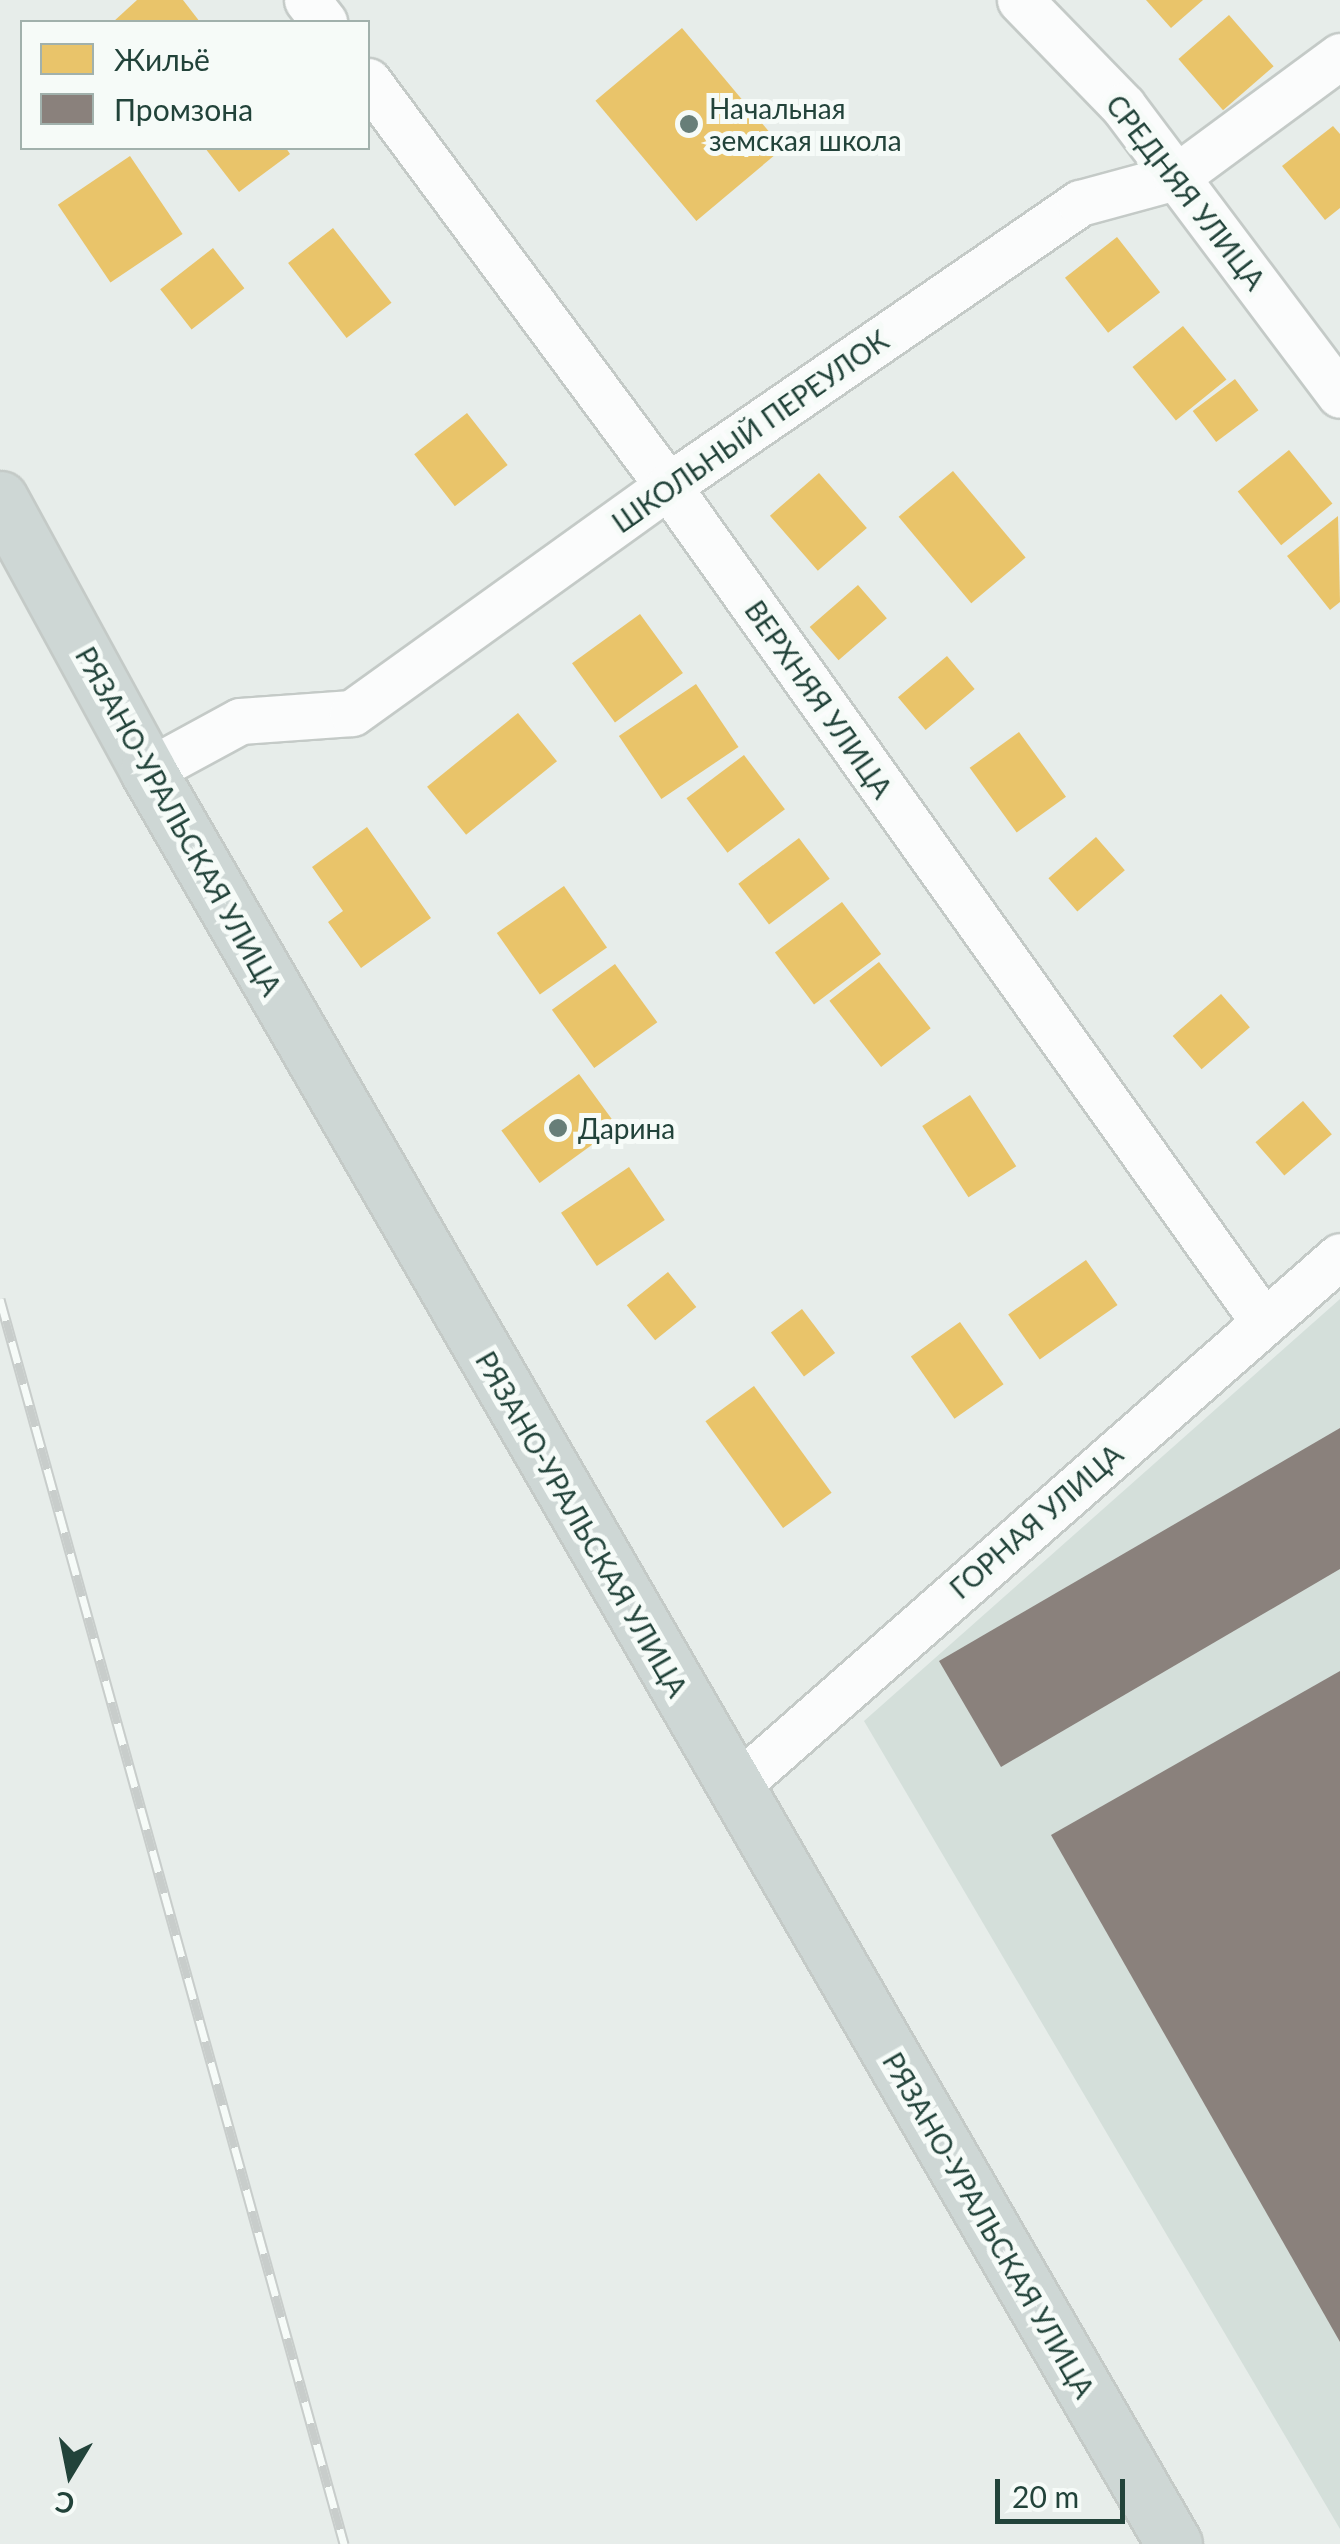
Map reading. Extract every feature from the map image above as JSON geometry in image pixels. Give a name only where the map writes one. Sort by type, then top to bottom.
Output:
[{"type":"main road","name":"РЯЗАНО-УРАЛЬСКАЯ УЛИЦА","points":[[0,498],[148,772],[1174,2544]]},
{"type":"street","points":[[307,0],[322,20]]},
{"type":"street","name":"СРЕДНЯЯ УЛИЦА","points":[[1020,0],[1123,106],[1340,394]]},
{"type":"street","name":"ШКОЛЬНЫЙ ПЕРЕУЛОК","points":[[148,772],[240,721],[352,714],[668,486],[1080,204],[1176,177],[1340,56]]},
{"type":"street","name":"ВЕРХНЯЯ УЛИЦА","points":[[370,84],[668,486],[1262,1322]]},
{"type":"street","name":"ГОРНАЯ УЛИЦА","points":[[734,1788],[1340,1256]]},
{"type":"shaded area","points":[[1340,1299],[1340,2529],[864,1721]]},
{"type":"building: Жильё","points":[[137,0],[183,0],[198,20],[115,20]]},
{"type":"building: Жильё","points":[[1146,0],[1203,0],[1171,28]]},
{"type":"building: Жильё","points":[[1229,15],[1274,66],[1223,110],[1178,59]]},
{"type":"building: Жильё","name":"Начальная земская школа","points":[[682,28],[783,148],[696,221],[595,101]]},
{"type":"building: Жильё","points":[[1333,126],[1340,134],[1340,208],[1325,220],[1282,166]]},
{"type":"building: Жильё","points":[[207,150],[287,150],[290,154],[239,192]]},
{"type":"building: Жильё","points":[[130,156],[183,234],[110,283],[58,205]]},
{"type":"building: Жильё","points":[[333,228],[391,303],[347,338],[288,263]]},
{"type":"building: Жильё","points":[[1117,237],[1160,292],[1108,333],[1065,278]]},
{"type":"building: Жильё","points":[[213,248],[244,288],[192,329],[160,289]]},
{"type":"building: Жильё","points":[[1183,326],[1226,380],[1176,421],[1132,367]]},
{"type":"building: Жильё","points":[[1235,379],[1258,410],[1216,442],[1193,411]]},
{"type":"building: Жильё","points":[[467,413],[508,465],[455,506],[414,454]]},
{"type":"building: Жильё","points":[[1289,450],[1332,504],[1281,545],[1238,492]]},
{"type":"building: Жильё","points":[[953,471],[1026,558],[971,603],[899,517]]},
{"type":"building: Жильё","points":[[819,473],[867,528],[818,571],[770,516]]},
{"type":"building: Жильё","points":[[1338,516],[1340,602],[1330,610],[1287,556]]},
{"type":"building: Жильё","points":[[858,585],[887,618],[839,660],[810,627]]},
{"type":"building: Жильё","points":[[640,614],[683,673],[615,722],[572,663]]},
{"type":"building: Жильё","points":[[947,656],[975,689],[926,730],[898,697]]},
{"type":"building: Жильё","points":[[696,684],[738,747],[661,799],[619,736]]},
{"type":"building: Жильё","points":[[518,713],[557,761],[466,835],[427,787]]},
{"type":"building: Жильё","points":[[1019,732],[1066,797],[1017,833],[970,768]]},
{"type":"building: Жильё","points":[[744,755],[785,809],[727,853],[686,798]]},
{"type":"building: Жильё","points":[[367,827],[431,918],[361,968],[328,922],[343,911],[312,867]]},
{"type":"building: Жильё","points":[[1096,837],[1125,870],[1077,912],[1048,878]]},
{"type":"building: Жильё","points":[[799,838],[830,879],[769,924],[738,884]]},
{"type":"building: Жильё","points":[[564,886],[607,947],[540,994],[497,933]]},
{"type":"building: Жильё","points":[[842,902],[881,954],[814,1004],[775,953]]},
{"type":"building: Жильё","points":[[879,962],[931,1028],[881,1067],[829,1001]]},
{"type":"building: Жильё","points":[[615,964],[657,1022],[594,1068],[552,1010]]},
{"type":"building: Жильё","points":[[1221,994],[1250,1027],[1202,1069],[1173,1036]]},
{"type":"building: Жильё","name":"Дарина","points":[[579,1074],[617,1127],[540,1183],[501,1130]]},
{"type":"building: Жильё","points":[[970,1095],[1016,1166],[968,1197],[922,1126]]},
{"type":"building: Жильё","points":[[1303,1101],[1332,1134],[1284,1176],[1255,1142]]},
{"type":"building: Жильё","points":[[629,1167],[665,1220],[597,1266],[561,1213]]},
{"type":"building: Жильё","points":[[1086,1260],[1118,1305],[1040,1360],[1008,1314]]},
{"type":"building: Жильё","points":[[668,1272],[696,1307],[655,1340],[627,1305]]},
{"type":"building: Жильё","points":[[802,1309],[835,1353],[804,1376],[771,1332]]},
{"type":"building: Жильё","points":[[960,1322],[1004,1384],[954,1419],[911,1356]]},
{"type":"building: Жильё","points":[[754,1386],[832,1493],[783,1528],[705,1421]]},
{"type":"building: Промзона","points":[[1340,1428],[1340,1569],[1001,1767],[939,1661]]},
{"type":"building: Промзона","points":[[1340,1671],[1340,2342],[1051,1835]]},
{"type":"railway","points":[[0,1299],[344,2544]]},
{"type":"place","name":"Начальная земская школа","points":[[689,124]]},
{"type":"place","name":"Дарина","points":[[558,1128]]}]
